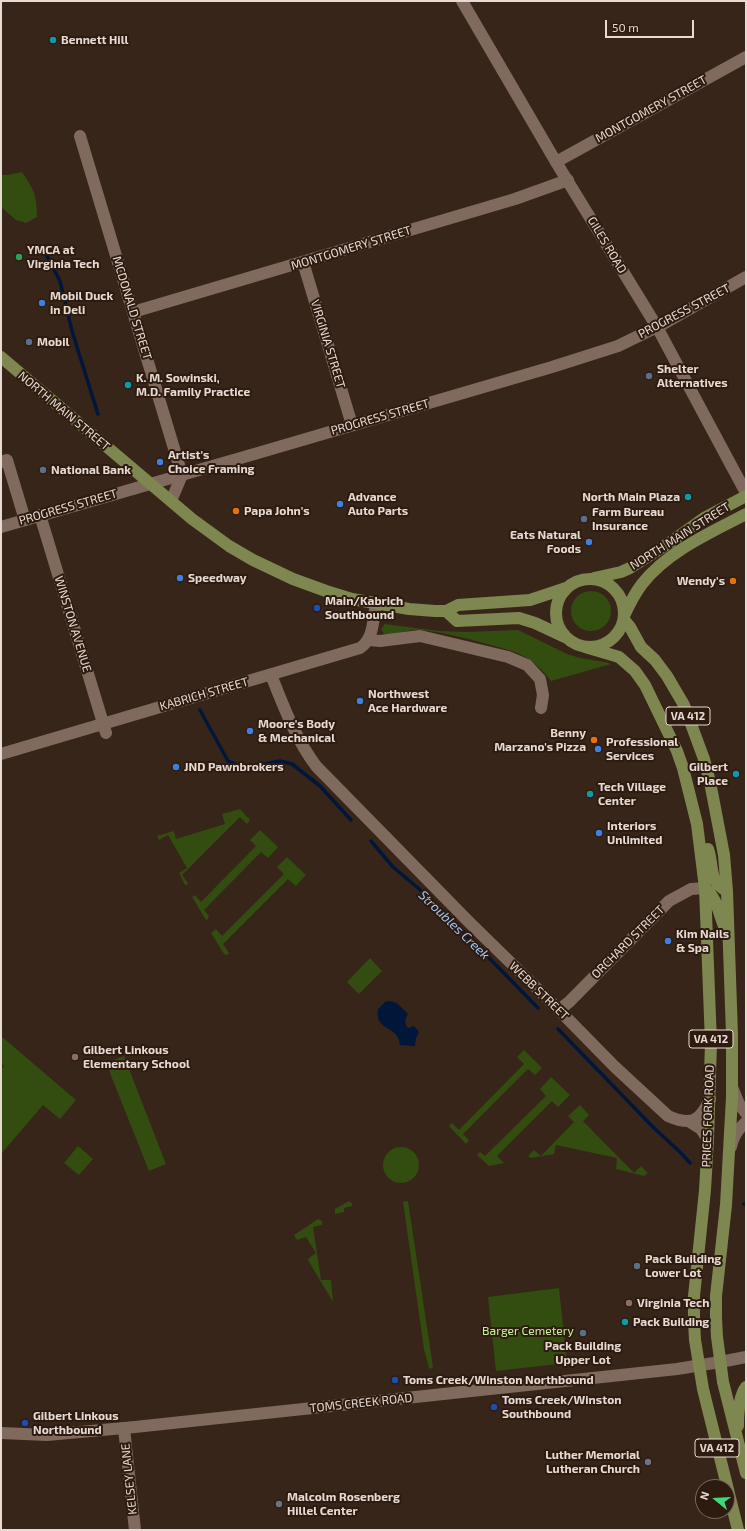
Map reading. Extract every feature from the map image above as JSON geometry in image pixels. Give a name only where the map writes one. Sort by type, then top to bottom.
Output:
[{"type":"main road","name":"NORTH MAIN STREET","points":[[1,357],[192,519],[229,546],[293,579],[326,591],[376,604],[409,609],[446,611],[458,604],[538,598],[566,588]]},
{"type":"main road","name":"NORTH MAIN STREET","points":[[590,579],[621,572],[630,568],[704,518],[746,495]]},
{"type":"main road","points":[[731,522],[746,504]]},
{"type":"main road","name":"NORTH MAIN STREET","points":[[624,618],[638,591],[653,572],[696,541],[746,514]]},
{"type":"main road","points":[[590,579],[599,580],[610,585],[617,592],[622,602],[624,618],[618,633],[608,643],[597,647],[585,647],[571,642],[565,637],[558,627],[556,617],[558,599],[566,588],[578,581],[590,579]]},
{"type":"main road","name":"NORTH MAIN STREET","points":[[446,611],[457,621],[519,618],[535,623],[565,637]]},
{"type":"main road","name":"PRICES FORK ROAD","points":[[624,618],[641,647],[655,660],[667,676],[684,704],[704,759],[724,855],[729,941],[732,1087],[730,1154],[716,1296],[717,1337],[723,1382],[746,1473]]},
{"type":"main road","name":"PRICES FORK ROAD","points":[[585,647],[619,657],[635,671],[645,685],[677,751],[697,824],[705,888],[711,1043],[710,1098],[705,1190],[694,1296],[695,1335],[702,1389],[738,1530]]},
{"type":"main road","points":[[697,824],[710,854],[714,880],[717,885],[727,891]]},
{"type":"main road","points":[[705,888],[715,900],[729,941]]},
{"type":"main road","points":[[738,1440],[740,1404],[746,1387]]},
{"type":"street","name":"GILES ROAD","points":[[462,1],[556,162],[657,327],[746,495]]},
{"type":"street","name":"MONTGOMERY STREET","points":[[556,162],[746,57]]},
{"type":"street","name":"MCDONALD STREET","points":[[80,136],[182,475]]},
{"type":"street","name":"MONTGOMERY STREET","points":[[133,312],[515,199],[568,180]]},
{"type":"street","name":"VIRGINIA STREET","points":[[303,262],[352,425]]},
{"type":"street","name":"PROGRESS STREET","points":[[1,527],[618,346],[657,327],[746,278]]},
{"type":"street","points":[[1,462],[7,460],[25,520]]},
{"type":"street","points":[[171,501],[182,475]]},
{"type":"street","name":"WINSTON AVENUE","points":[[40,515],[105,728]]},
{"type":"street","points":[[376,604],[369,640],[380,642],[420,636],[508,656],[527,665],[540,679],[543,694],[542,708]]},
{"type":"street","name":"KABRICH STREET","points":[[1,754],[105,728],[360,648],[369,640]]},
{"type":"street","name":"WEBB STREET","points":[[271,675],[294,732],[304,751],[316,766],[469,922],[615,1067],[668,1116],[679,1121],[690,1122],[701,1129],[708,1139]]},
{"type":"street","name":"ORCHARD STREET","points":[[559,1010],[569,1002],[669,901],[691,889],[705,888]]},
{"type":"street","points":[[732,1087],[739,1104],[746,1113]]},
{"type":"street","points":[[690,1122],[701,1114],[710,1098]]},
{"type":"street","points":[[730,1154],[734,1136],[746,1122]]},
{"type":"street","name":"TOMS CREEK ROAD","points":[[1,1433],[42,1435],[124,1428],[677,1369],[746,1357]]},
{"type":"street","name":"KELSEY LANE","points":[[124,1428],[135,1530]]},
{"type":"green space","points":[[22,172],[34,193],[37,209],[37,217],[26,223],[16,220],[1,207],[1,175]]},
{"type":"green space","points":[[591,591],[599,593],[605,597],[609,603],[611,611],[609,619],[605,625],[599,629],[591,631],[583,629],[577,625],[573,619],[571,611],[573,603],[577,597],[583,593]]},
{"type":"green space","points":[[385,624],[439,631],[467,632],[518,630],[567,654],[611,664],[551,681],[535,664],[526,657],[515,652],[433,631],[411,630],[388,635],[384,634],[381,629]]},
{"type":"green space","points":[[240,809],[250,820],[247,824],[240,817],[182,875],[188,883],[185,885],[179,873],[187,868],[168,835],[159,840],[157,836],[174,831],[176,839],[225,824],[222,814]]},
{"type":"green space","points":[[260,830],[278,847],[268,858],[261,852],[204,910],[209,916],[206,920],[192,897],[195,895],[201,902],[256,846],[250,840]]},
{"type":"green space","points":[[287,857],[306,875],[296,886],[288,879],[223,944],[229,953],[227,955],[224,954],[211,933],[216,929],[222,936],[284,874],[277,867]]},
{"type":"green space","points":[[370,958],[382,971],[359,994],[347,982]]},
{"type":"green space","points":[[1,1036],[76,1100],[60,1119],[43,1105],[1,1154],[1,1070],[4,1066],[1,1063]]},
{"type":"green space","points":[[524,1050],[542,1068],[535,1075],[528,1069],[463,1134],[469,1140],[466,1144],[449,1126],[452,1123],[459,1130],[524,1064],[517,1057]]},
{"type":"green space","points":[[124,1056],[166,1164],[149,1171],[106,1063]]},
{"type":"green space","points":[[551,1077],[570,1095],[558,1107],[552,1101],[497,1156],[504,1163],[489,1166],[477,1155],[480,1152],[485,1156],[546,1096],[540,1089]]},
{"type":"green space","points":[[580,1105],[589,1115],[583,1121],[634,1173],[641,1166],[648,1173],[644,1176],[616,1169],[617,1158],[556,1145],[554,1154],[531,1158],[528,1156],[534,1150],[541,1156],[574,1122],[568,1116]]},
{"type":"green space","points":[[78,1146],[93,1159],[79,1175],[64,1163]]},
{"type":"green space","points":[[405,1147],[414,1152],[418,1158],[418,1172],[414,1178],[405,1183],[397,1183],[388,1178],[384,1172],[383,1161],[388,1152],[394,1148]]},
{"type":"green space","points":[[349,1201],[352,1203],[352,1206],[344,1208],[344,1212],[335,1214],[335,1209]]},
{"type":"green space","points":[[408,1201],[433,1367],[430,1369],[424,1349],[403,1202]]},
{"type":"green space","points":[[318,1219],[322,1221],[322,1225],[313,1227],[321,1280],[331,1280],[333,1302],[308,1260],[316,1253],[306,1237],[297,1240],[294,1235]]},
{"type":"green space","name":"Barger Cemetery","points":[[559,1288],[567,1363],[496,1371],[488,1297]]},
{"type":"water","points":[[390,1001],[397,1003],[408,1014],[405,1021],[408,1028],[414,1026],[419,1032],[416,1038],[415,1046],[400,1045],[395,1034],[379,1021],[378,1009],[385,1002]]},
{"type":"waterway","name":"Stroubles Creek","points":[[46,254],[60,281],[72,331],[98,414]]},
{"type":"waterway","name":"Stroubles Creek","points":[[200,710],[228,761],[238,765],[250,767],[280,761],[292,764],[320,786],[351,820]]},
{"type":"waterway","name":"Stroubles Creek","points":[[371,841],[393,867],[454,922],[538,1008]]},
{"type":"waterway","name":"Stroubles Creek","points":[[558,1029],[690,1163]]},
{"type":"place","name":"Bennett Hill","points":[[53,40]]},
{"type":"place","name":"YMCA at Virginia Tech","points":[[19,257]]},
{"type":"place","name":"Mobil Duck in Deli","points":[[42,303]]},
{"type":"place","name":"Mobil","points":[[29,342]]},
{"type":"place","name":"Shelter Alternatives","points":[[649,376]]},
{"type":"place","name":"K. M. Sowinski, M.D. Family Practice","points":[[128,385]]},
{"type":"place","name":"Artist's Choice Framing","points":[[160,462]]},
{"type":"place","name":"National Bank","points":[[43,470]]},
{"type":"place","name":"North Main Plaza","points":[[688,497]]},
{"type":"place","name":"Advance Auto Parts","points":[[340,504]]},
{"type":"place","name":"Papa John's","points":[[236,511]]},
{"type":"place","name":"Farm Bureau Insurance","points":[[584,519]]},
{"type":"place","name":"Eats Natural Foods","points":[[589,542]]},
{"type":"place","name":"Speedway","points":[[180,578]]},
{"type":"place","name":"Wendy's","points":[[733,581]]},
{"type":"place","name":"Main/Kabrich Southbound","points":[[317,608]]},
{"type":"place","name":"Northwest Ace Hardware","points":[[360,701]]},
{"type":"place","name":"Moore's Body & Mechanical","points":[[250,731]]},
{"type":"place","name":"Benny Marzano's Pizza","points":[[594,740]]},
{"type":"place","name":"Professional Services","points":[[598,749]]},
{"type":"place","name":"JND Pawnbrokers","points":[[176,767]]},
{"type":"place","name":"Gilbert Place","points":[[736,774]]},
{"type":"place","name":"Tech Village Center","points":[[590,794]]},
{"type":"place","name":"Interiors Unlimited","points":[[599,833]]},
{"type":"place","name":"Kim Nails & Spa","points":[[668,941]]},
{"type":"place","name":"Gilbert Linkous Elementary School","points":[[75,1057]]},
{"type":"place","name":"Pack Building Lower Lot","points":[[637,1266]]},
{"type":"place","name":"Virginia Tech","points":[[629,1303]]},
{"type":"place","name":"Pack Building","points":[[625,1322]]},
{"type":"place","name":"Pack Building Upper Lot","points":[[583,1333]]},
{"type":"place","name":"Toms Creek/Winston Northbound","points":[[395,1380]]},
{"type":"place","name":"Toms Creek/Winston Southbound","points":[[494,1407]]},
{"type":"place","name":"Gilbert Linkous Northbound","points":[[25,1423]]},
{"type":"place","name":"Luther Memorial Lutheran Church","points":[[648,1462]]},
{"type":"place","name":"Malcolm Rosenberg Hillel Center","points":[[279,1504]]}]
